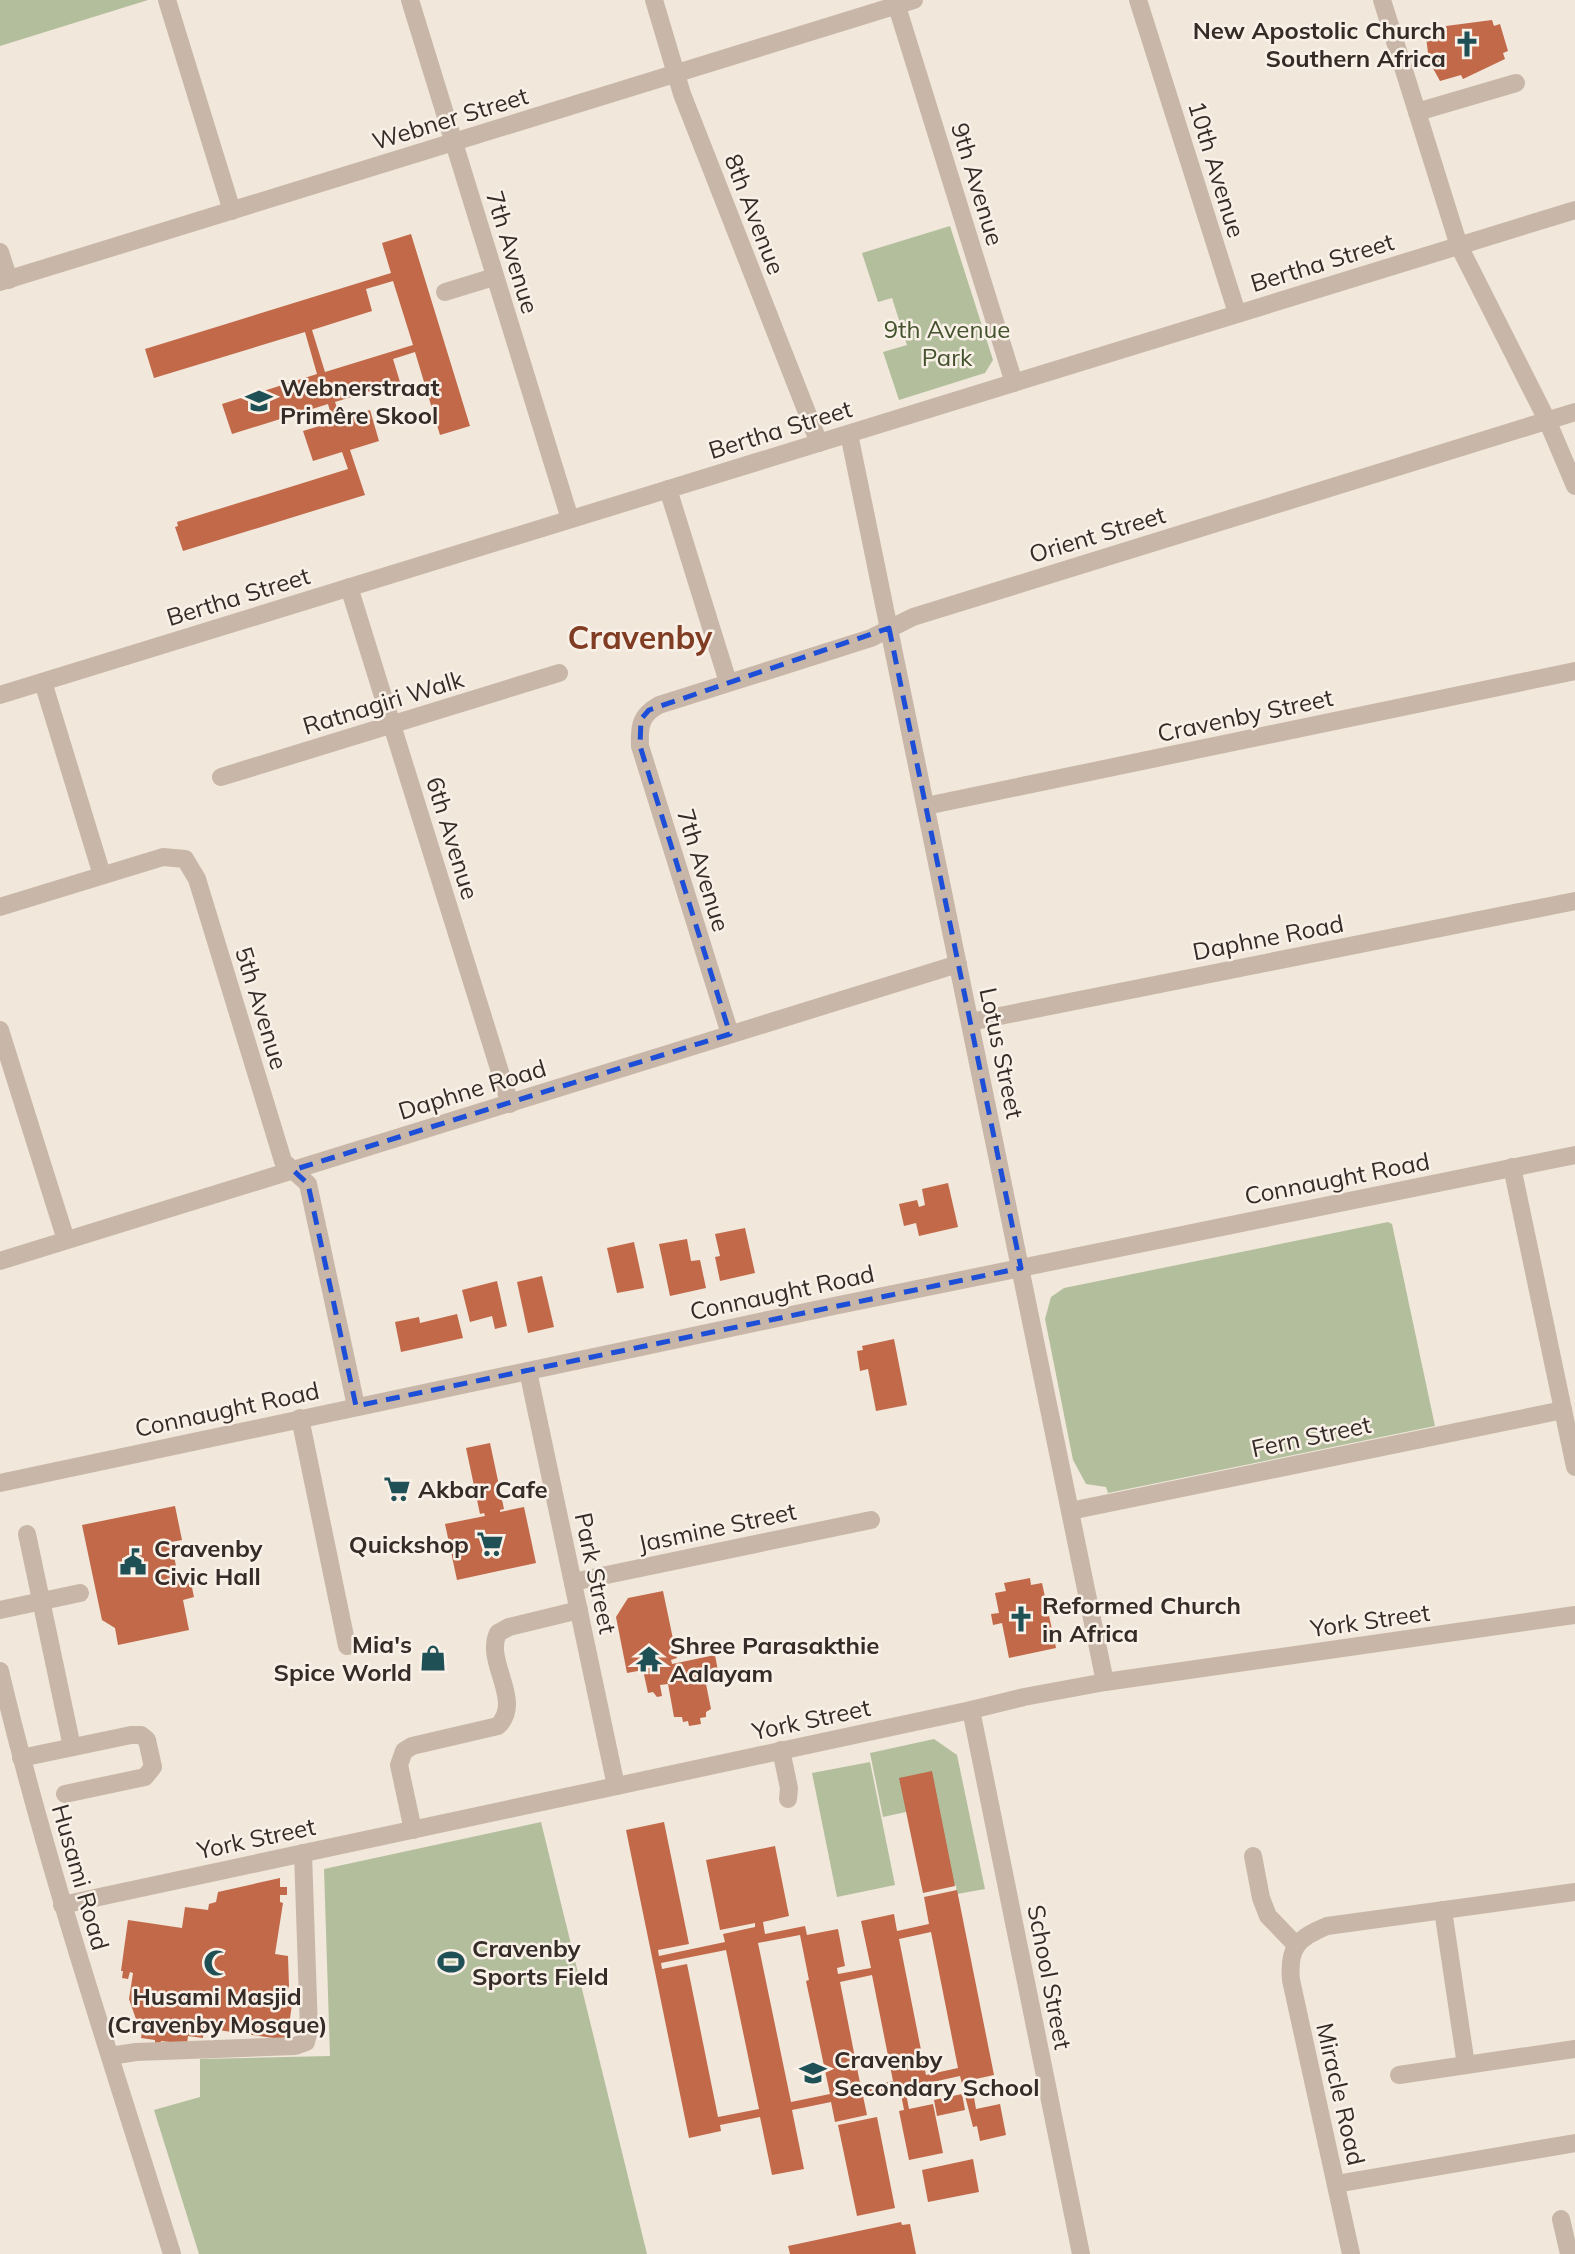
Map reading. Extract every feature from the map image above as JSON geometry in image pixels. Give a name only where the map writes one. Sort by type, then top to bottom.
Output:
[{"type":"street","points":[[167,0],[232,211]]},
{"type":"street","name":"7th Avenue","points":[[410,0],[570,519]]},
{"type":"street","name":"8th Avenue","points":[[654,0],[682,94],[819,443]]},
{"type":"street","name":"10th Avenue","points":[[1138,0],[1237,313]]},
{"type":"street","points":[[1382,0],[1459,246],[1547,421],[1575,486]]},
{"type":"street","name":"Webner Street","points":[[4,281],[902,2]]},
{"type":"street","name":"9th Avenue","points":[[902,2],[1014,383]]},
{"type":"street","points":[[1417,112],[1516,83]]},
{"type":"street","name":"Bertha Street","points":[[0,695],[1575,210]]},
{"type":"street","points":[[0,252],[4,281]]},
{"type":"street","points":[[445,292],[494,277]]},
{"type":"street","name":"Orient Street","points":[[641,719],[649,710],[659,705],[858,643],[913,617],[1575,412]]},
{"type":"street","name":"Lotus Street","points":[[849,434],[1105,1682]]},
{"type":"street","points":[[668,489],[728,682]]},
{"type":"street","name":"6th Avenue","points":[[349,587],[510,1104]]},
{"type":"street","name":"Cravenby Street","points":[[926,806],[1575,671]]},
{"type":"street","name":"Ratnagiri Walk","points":[[221,777],[559,673]]},
{"type":"street","points":[[0,907],[102,875],[43,682]]},
{"type":"street","name":"7th Avenue","points":[[641,719],[640,746],[730,1034]]},
{"type":"street","name":"5th Avenue","points":[[102,875],[163,857],[185,859],[197,879],[283,1161],[308,1184],[356,1406]]},
{"type":"street","name":"Daphne Road","points":[[970,1021],[1575,901]]},
{"type":"street","name":"Daphne Road","points":[[0,1261],[958,964]]},
{"type":"street","points":[[0,1030],[66,1240]]},
{"type":"street","name":"Connaught Road","points":[[0,1483],[356,1406],[1575,1155]]},
{"type":"street","points":[[1512,1167],[1575,1467]]},
{"type":"street","name":"Park Street","points":[[527,1371],[616,1786]]},
{"type":"street","name":"Fern Street","points":[[1070,1511],[1563,1410]]},
{"type":"street","points":[[300,1418],[347,1646]]},
{"type":"street","name":"Jasmine Street","points":[[573,1582],[871,1520]]},
{"type":"street","points":[[27,1534],[72,1747]]},
{"type":"street","points":[[0,1610],[80,1593]]},
{"type":"street","points":[[413,1830],[399,1765],[404,1751],[412,1746],[498,1726],[507,1708],[495,1647],[498,1633],[509,1627],[579,1610]]},
{"type":"street","name":"York Street","points":[[62,1905],[1024,1697],[1105,1682],[1575,1615]]},
{"type":"street","name":"Husami Road","points":[[0,1671],[6,1726],[21,1758],[62,1905],[173,2254]]},
{"type":"street","name":"School Street","points":[[971,1710],[1081,2254]]},
{"type":"street","points":[[21,1758],[131,1735],[141,1735],[149,1744],[153,1767],[145,1777],[65,1794]]},
{"type":"street","points":[[781,1750],[789,1788],[788,1798]]},
{"type":"street","points":[[110,2056],[135,2052],[295,2046],[306,2042],[309,2030],[303,1853]]},
{"type":"street","points":[[1253,1856],[1261,1898],[1268,1916],[1296,1945],[1303,1938],[1327,1926],[1575,1892]]},
{"type":"street","points":[[1443,1910],[1466,2066]]},
{"type":"street","name":"Miracle Road","points":[[1296,1945],[1290,1961],[1291,1980],[1351,2254]]},
{"type":"street","points":[[1399,2075],[1575,2049]]},
{"type":"street","points":[[1336,2184],[1575,2143]]},
{"type":"street","points":[[1561,2219],[1569,2254]]},
{"type":"highlighted area","points":[[889,628],[1021,1268],[356,1406],[308,1184],[293,1170],[730,1034],[640,746],[641,719],[649,710]]},
{"type":"green space","points":[[0,0],[148,0],[0,46]]},
{"type":"green space","name":"9th Avenue Park","points":[[950,226],[993,360],[985,373],[899,400],[883,352],[907,345],[892,298],[878,302],[862,253]]},
{"type":"green space","points":[[1388,1222],[1392,1224],[1435,1426],[1108,1493],[1106,1487],[1086,1484],[1073,1460],[1045,1319],[1051,1297],[1064,1288]]},
{"type":"green space","points":[[934,1739],[957,1755],[985,1889],[957,1894],[956,1886],[906,1812],[883,1817],[870,1753]]},
{"type":"green space","points":[[870,1762],[895,1885],[837,1897],[812,1773]]},
{"type":"green space","name":"Cravenby Sports Field","points":[[541,1822],[647,2254],[199,2254],[154,2110],[200,2097],[200,2059],[330,2056],[324,1869]]},
{"type":"building","name":"New Apostolic Church Southern Africa","points":[[1492,20],[1494,26],[1500,24],[1508,51],[1503,53],[1505,59],[1463,79],[1461,75],[1440,81],[1429,61],[1426,37],[1447,30],[1446,26]]},
{"type":"building","points":[[411,234],[470,426],[440,435],[415,352],[393,359],[400,382],[335,402],[341,419],[370,410],[379,441],[350,450],[365,495],[183,551],[175,527],[178,526],[177,522],[348,469],[342,452],[313,461],[303,431],[333,422],[328,404],[232,434],[222,404],[317,374],[305,332],[154,378],[145,349],[391,273],[382,243]],"holes":[[[393,281],[413,345],[325,372],[312,330],[372,311],[366,289]]]},
{"type":"building","points":[[948,1183],[958,1227],[919,1236],[916,1223],[904,1226],[899,1204],[917,1200],[919,1207],[925,1205],[922,1189]]},
{"type":"building","points":[[745,1228],[755,1273],[720,1281],[715,1257],[720,1256],[715,1234]]},
{"type":"building","points":[[687,1239],[691,1261],[700,1260],[706,1288],[670,1296],[659,1244]]},
{"type":"building","points":[[634,1242],[644,1288],[617,1293],[607,1248]]},
{"type":"building","points":[[542,1276],[554,1327],[528,1333],[517,1282]]},
{"type":"building","points":[[497,1281],[507,1326],[495,1329],[492,1316],[470,1322],[462,1290]]},
{"type":"building","points":[[457,1314],[463,1338],[401,1352],[395,1322],[419,1317],[420,1323]]},
{"type":"building","points":[[894,1339],[907,1405],[876,1411],[868,1369],[860,1371],[857,1351],[863,1350],[862,1346]]},
{"type":"building","name":"Quickshop","points":[[490,1443],[504,1509],[500,1512],[524,1507],[536,1563],[457,1580],[445,1524],[485,1516],[484,1513],[480,1514],[466,1448]]},
{"type":"building","name":"Cravenby Civic Hall","points":[[175,1506],[182,1540],[171,1542],[180,1585],[191,1583],[194,1597],[183,1600],[189,1630],[118,1645],[115,1628],[102,1620],[82,1525]]},
{"type":"building","name":"Reformed Church in Africa","points":[[1030,1578],[1031,1585],[1042,1583],[1056,1648],[1009,1658],[1002,1623],[993,1625],[991,1614],[999,1613],[995,1593],[1006,1591],[1004,1583]]},
{"type":"building","name":"Shree Parasakthie Aalayam","points":[[663,1591],[677,1658],[671,1660],[672,1664],[715,1655],[718,1671],[704,1674],[711,1709],[706,1712],[706,1717],[700,1718],[701,1724],[689,1726],[688,1721],[683,1722],[682,1717],[674,1717],[668,1684],[660,1685],[662,1696],[657,1697],[653,1692],[648,1693],[643,1670],[627,1673],[616,1617],[628,1598]]},
{"type":"building","points":[[932,1771],[955,1886],[923,1893],[899,1778]]},
{"type":"building","points":[[664,1822],[689,1944],[658,1950],[659,1956],[725,1942],[723,1934],[755,1927],[755,1923],[720,1930],[706,1860],[775,1846],[789,1916],[763,1922],[765,1934],[805,1926],[807,1935],[838,1929],[845,1966],[837,1968],[838,1974],[871,1968],[861,1921],[894,1914],[897,1931],[929,1924],[924,1897],[957,1890],[994,2075],[971,2080],[976,2109],[1000,2104],[1006,2135],[980,2141],[977,2126],[973,2127],[960,2076],[928,2083],[929,2088],[906,2093],[909,2109],[933,2104],[943,2153],[909,2160],[899,2111],[904,2110],[901,2094],[896,2095],[895,2089],[863,2096],[867,2115],[835,2122],[831,2102],[792,2110],[804,2169],[772,2175],[760,2117],[720,2125],[721,2131],[689,2138],[626,1830]],"holes":[[[931,1932],[958,2068],[926,2075],[899,1939]],[[800,1935],[809,1980],[806,1981],[830,2094],[791,2102],[758,1943]],[[726,1950],[759,2109],[718,2117],[687,1964],[662,1969],[661,1963]],[[872,1975],[893,2081],[861,2088],[840,1982]]]},
{"type":"building","points":[[280,1878],[280,1887],[287,1887],[287,1895],[280,1895],[280,1902],[283,1903],[275,1954],[288,1956],[289,1986],[282,2003],[292,2004],[287,2040],[204,2028],[203,2038],[188,2036],[187,2044],[161,2041],[160,2045],[155,2045],[155,2040],[141,2038],[143,2026],[138,2025],[129,1999],[133,1973],[130,1972],[128,1979],[122,1978],[121,1971],[128,1920],[182,1928],[185,1907],[208,1910],[209,1904],[216,1902],[218,1892]]},
{"type":"building","points":[[962,2094],[965,2110],[937,2116],[934,2100]]},
{"type":"building","points":[[877,2117],[895,2208],[857,2216],[838,2125]]},
{"type":"building","points":[[973,2159],[979,2192],[928,2202],[922,2170]]},
{"type":"building","points":[[901,2222],[902,2225],[910,2224],[916,2254],[790,2254],[788,2246]]},
{"type":"place","name":"New Apostolic Church Southern Africa","points":[[1467,44]]},
{"type":"place","name":"Webnerstraat Primêre Skool","points":[[259,401]]},
{"type":"place","name":"Akbar Cafe","points":[[397,1489]]},
{"type":"place","name":"Quickshop","points":[[490,1544]]},
{"type":"place","name":"Cravenby Civic Hall","points":[[133,1562]]},
{"type":"place","name":"Reformed Church in Africa","points":[[1021,1619]]},
{"type":"place","name":"Mia's Spice World","points":[[433,1658]]},
{"type":"place","name":"Shree Parasakthie Aalayam","points":[[649,1659]]},
{"type":"place","name":"Cravenby Sports Field","points":[[451,1962]]},
{"type":"place","name":"Husami Masjid (Cravenby Mosque)","points":[[217,1963]]},
{"type":"place","name":"Cravenby Secondary School","points":[[813,2073]]},
{"type":"district","name":"Cravenby","points":[[640,637]]}]
